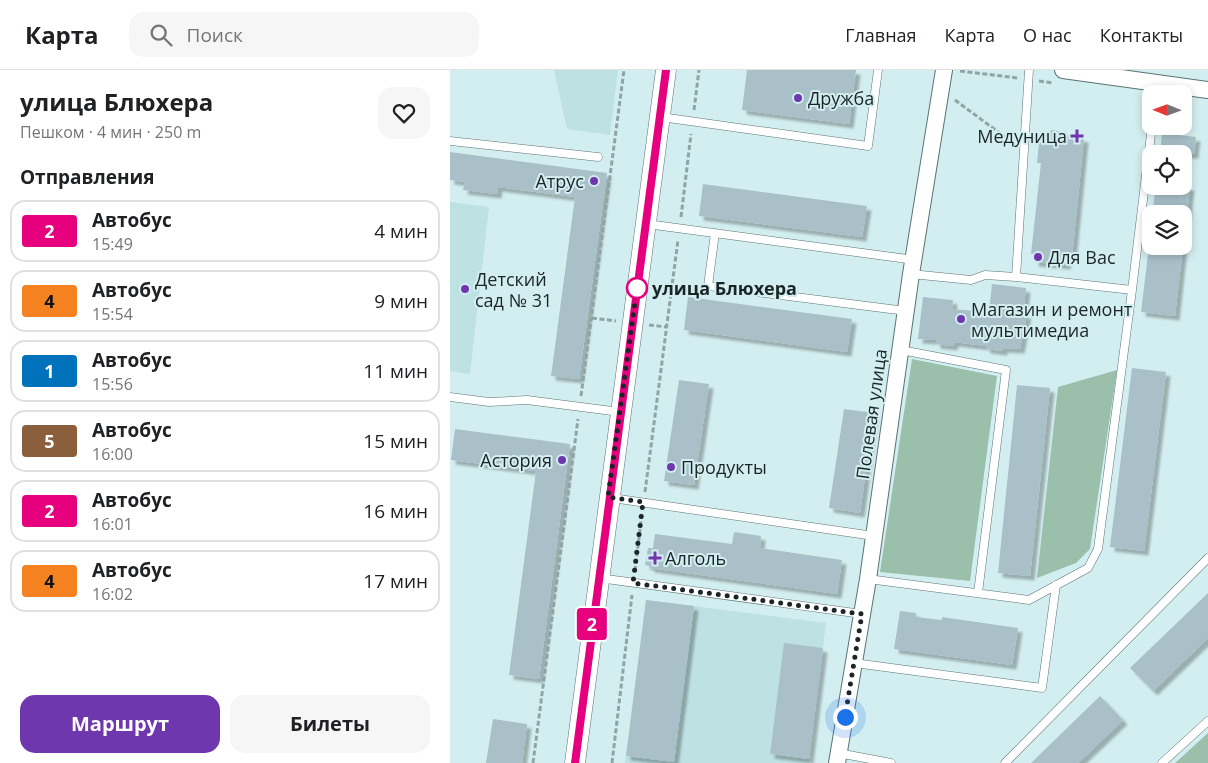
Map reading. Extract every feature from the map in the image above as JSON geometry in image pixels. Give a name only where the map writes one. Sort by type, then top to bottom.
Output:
[{"type":"street","points":[[575,763],[608,497],[666,70]]},
{"type":"street","name":"Полевая улица","points":[[838,758],[868,579],[900,350],[944,70]]},
{"type":"street","points":[[1063,70],[1100,72],[1146,85]]},
{"type":"street","points":[[1192,89],[1208,90]]},
{"type":"lane","points":[[660,116],[868,146],[878,70]]},
{"type":"lane","points":[[1016,277],[1028,70]]},
{"type":"lane","points":[[868,579],[1029,600],[1088,568],[1098,549],[1151,135]]},
{"type":"lane","points":[[450,140],[598,157]]},
{"type":"lane","points":[[646,224],[715,233],[913,267],[971,280],[985,275],[1132,290]]},
{"type":"lane","points":[[715,233],[708,286],[906,311]]},
{"type":"lane","points":[[900,350],[1006,370],[978,593]]},
{"type":"lane","points":[[450,397],[489,402],[527,400],[620,412]]},
{"type":"lane","points":[[608,497],[874,536]]},
{"type":"lane","points":[[1005,763],[1208,558]]},
{"type":"lane","points":[[598,578],[862,614]]},
{"type":"lane","points":[[854,663],[1042,688],[1056,585]]},
{"type":"lane","points":[[1162,763],[1208,721]]},
{"type":"lane","points":[[838,758],[891,763]]},
{"type":"path","points":[[612,763],[643,502],[699,70]]},
{"type":"path","points":[[941,89],[1023,151]]},
{"type":"shaded area","points":[[554,70],[618,70],[610,135],[567,129]]},
{"type":"shaded area","name":"Детский сад № 31","points":[[450,202],[489,207],[470,374],[450,371]]},
{"type":"shaded area","points":[[646,600],[826,623],[809,763],[625,763]]},
{"type":"green space","points":[[912,359],[997,376],[970,581],[880,572]]},
{"type":"green space","points":[[1117,370],[1090,549],[1076,563],[1037,578],[1058,387]]},
{"type":"green space","points":[[1208,733],[1208,763],[1175,763]]},
{"type":"building","name":"Дружба","points":[[747,70],[856,70],[849,124],[742,110]]},
{"type":"building","points":[[1051,130],[1067,132],[1066,136],[1084,138],[1072,257],[1067,257],[1066,265],[1034,262],[1035,254],[1031,254],[1041,163],[1037,163],[1040,133],[1050,134]]},
{"type":"building","points":[[1162,135],[1196,137],[1194,154],[1192,154],[1192,145],[1161,145]]},
{"type":"building","points":[[450,152],[607,173],[579,379],[551,376],[575,197],[498,187],[497,194],[463,190],[465,182],[450,180]]},
{"type":"building","points":[[703,184],[867,206],[862,237],[699,216]]},
{"type":"building","points":[[1155,195],[1189,195],[1188,205],[1153,205]]},
{"type":"building","points":[[1148,255],[1182,255],[1175,316],[1141,312]]},
{"type":"building","points":[[992,284],[1026,288],[1023,314],[1027,314],[1020,349],[1003,348],[1003,351],[986,349],[986,346],[954,342],[953,346],[936,344],[936,340],[918,339],[923,297],[953,300],[952,309],[989,312]]},
{"type":"building","points":[[688,297],[852,319],[847,352],[684,330]]},
{"type":"building","points":[[1132,368],[1166,372],[1144,551],[1110,547]]},
{"type":"building","points":[[679,380],[709,384],[694,485],[664,481]]},
{"type":"building","points":[[1017,385],[1050,388],[1030,576],[998,573]]},
{"type":"building","points":[[844,409],[874,413],[860,513],[829,508]]},
{"type":"building","points":[[455,429],[570,444],[539,679],[509,675],[536,471],[451,460]]},
{"type":"building","points":[[734,532],[761,536],[760,548],[842,560],[837,594],[650,568],[650,566],[645,565],[648,548],[653,548],[655,534],[732,544]]},
{"type":"building","points":[[1208,593],[1208,638],[1153,691],[1130,668]]},
{"type":"building","points":[[646,600],[694,606],[674,762],[626,756]]},
{"type":"building","points":[[900,611],[916,613],[916,617],[942,620],[942,617],[1018,628],[1012,665],[894,649]]},
{"type":"building","points":[[784,643],[823,648],[809,759],[770,754]]},
{"type":"building","points":[[1100,696],[1123,720],[1078,763],[1031,763]]},
{"type":"building","points":[[493,719],[527,724],[522,763],[486,763]]},
{"type":"bus line","name":"2","points":[[575,763],[608,497],[666,70]]},
{"type":"place","name":"Дружба","points":[[798,98]]},
{"type":"place","name":"Медуница","points":[[1077,136]]},
{"type":"place","name":"Атрус","points":[[594,181]]},
{"type":"place","name":"Для Вас","points":[[1038,257]]},
{"type":"place","name":"улица Блюхера","points":[[637,288]]},
{"type":"place","name":"Детский сад № 31","points":[[465,289]]},
{"type":"place","name":"Магазин и ремонт мультимедиа","points":[[961,319]]},
{"type":"place","name":"Астория","points":[[562,460]]},
{"type":"place","name":"Продукты","points":[[671,467]]},
{"type":"place","name":"Алголь","points":[[655,558]]},
{"type":"route","points":[[637,288],[608,497],[643,502],[633,583],[862,614],[845,717]]}]
